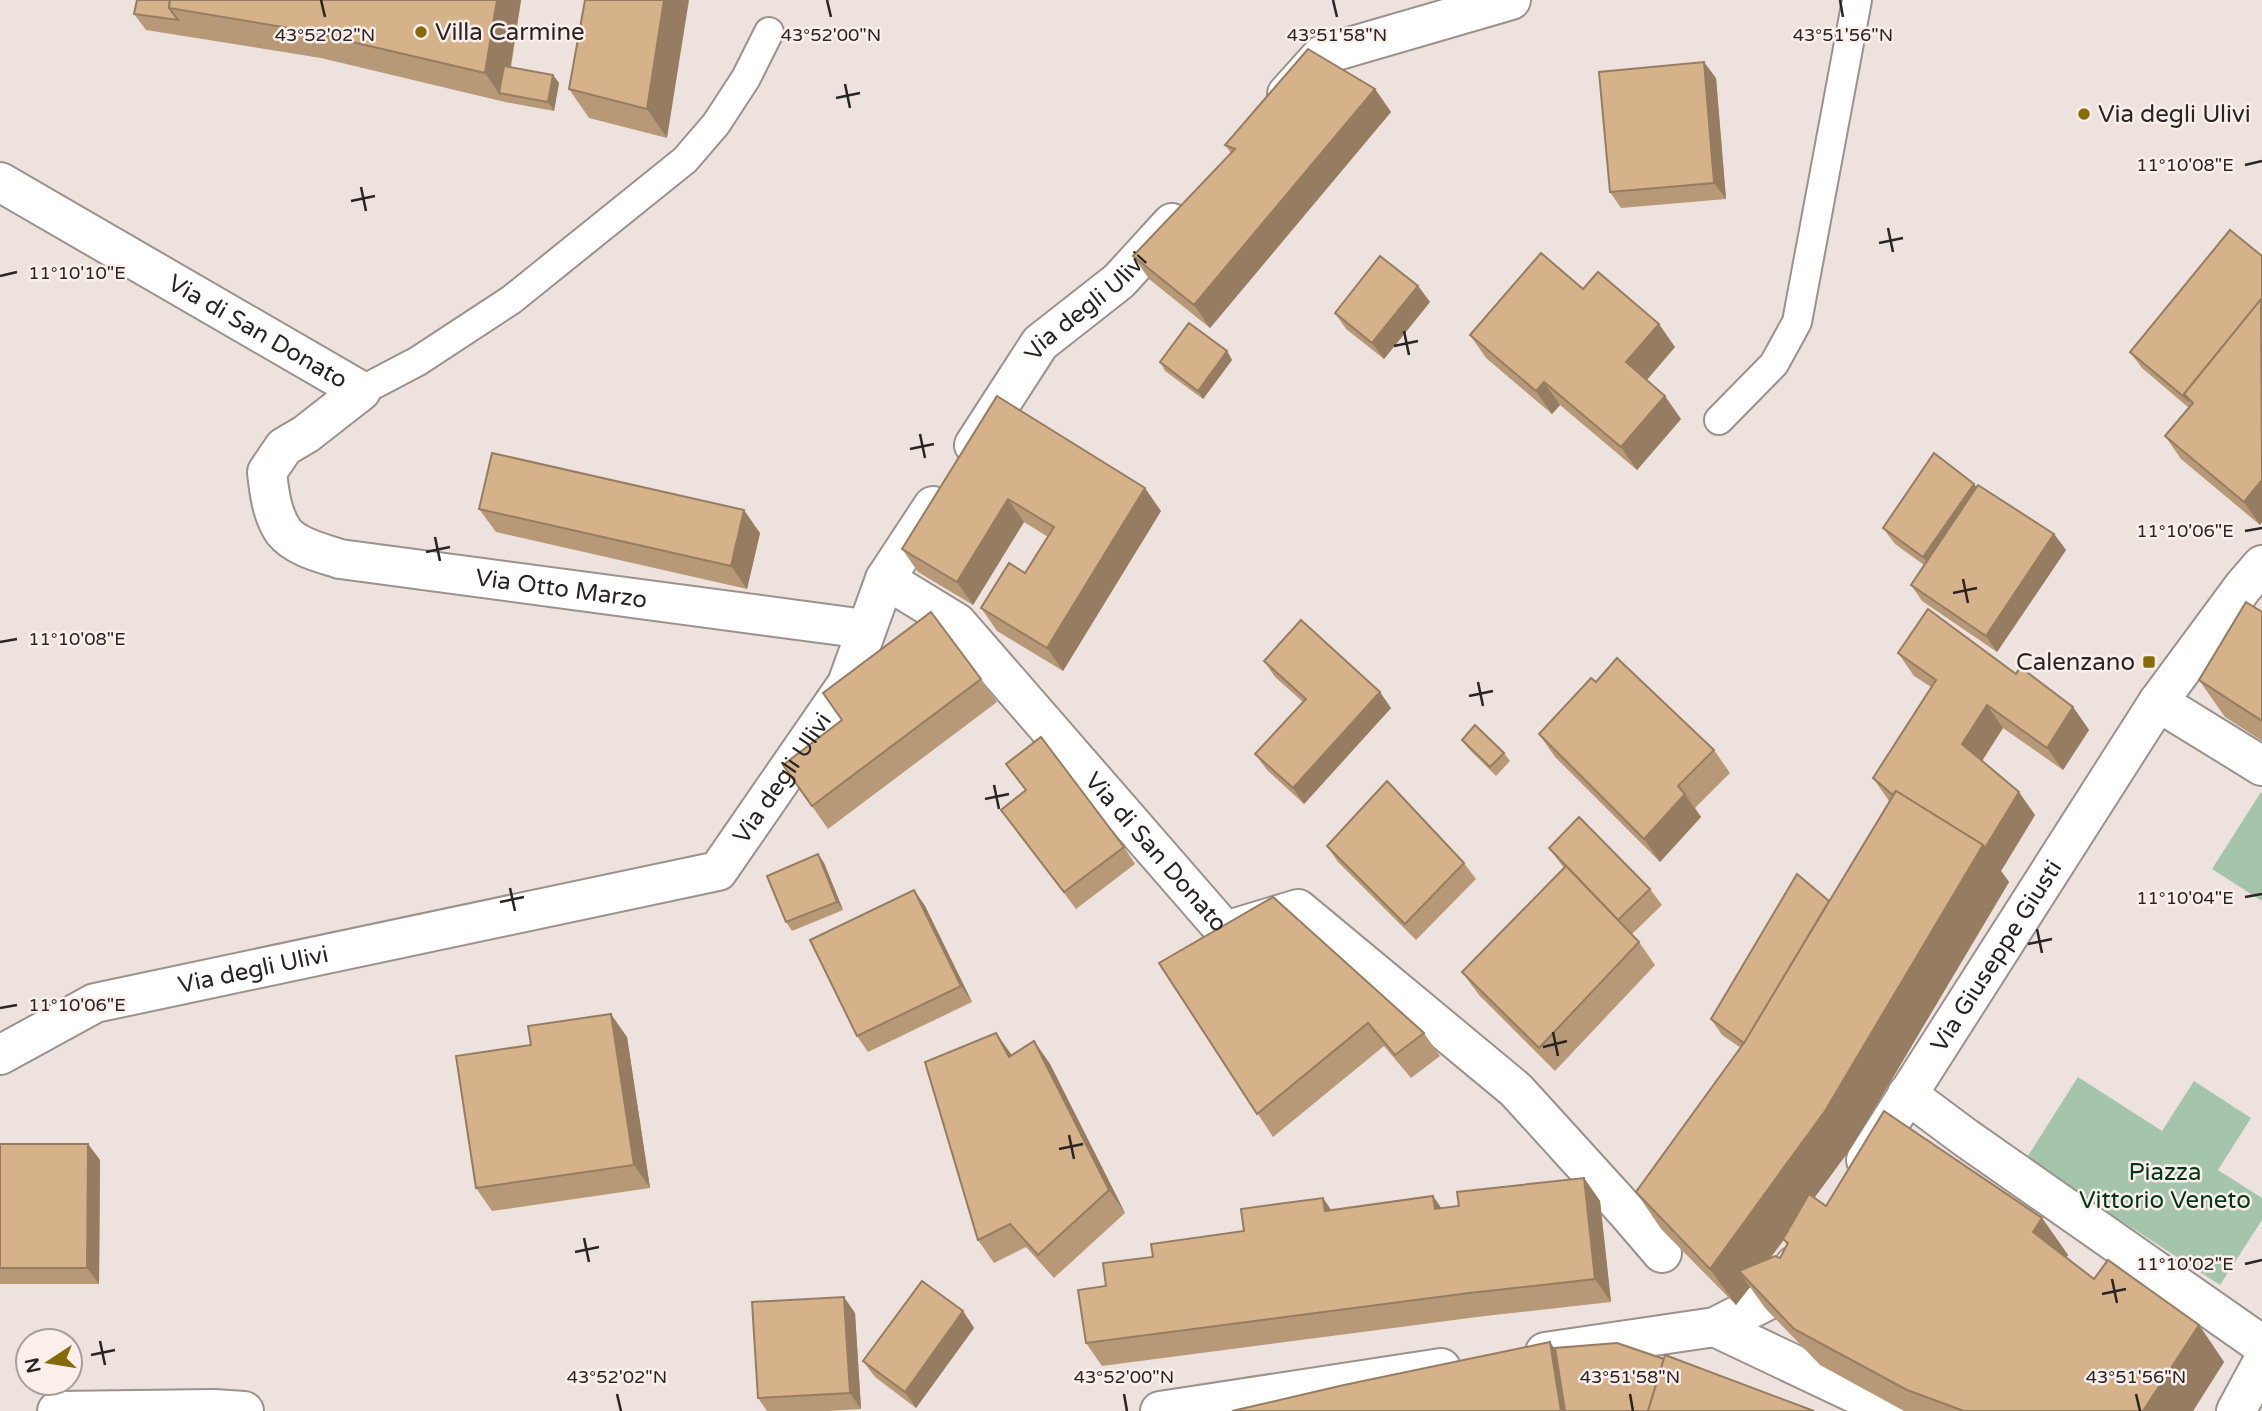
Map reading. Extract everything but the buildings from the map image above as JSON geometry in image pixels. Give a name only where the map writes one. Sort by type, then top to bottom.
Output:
[{"type":"street","points":[[1267,116],[1322,55],[1511,0]]},
{"type":"street","name":"Via di San Donato","points":[[0,182],[361,391]]},
{"type":"street","name":"Via degli Ulivi","points":[[0,1055],[95,1003],[718,871],[847,684],[885,579],[1040,343],[1119,281],[1193,199]]},
{"type":"street","name":"Via Otto Marzo","points":[[361,391],[306,434],[284,447],[267,472],[270,500],[284,532],[306,547],[340,559],[865,629]]},
{"type":"street","name":"Via Giuseppe Giusti","points":[[1850,1186],[2158,702],[2262,565]]},
{"type":"street","name":"Via di San Donato","points":[[885,579],[957,623],[1225,931],[1298,909],[1516,1090],[1662,1253]]},
{"type":"street","points":[[2158,702],[2262,766]]},
{"type":"street","points":[[1907,1094],[2262,1345]]},
{"type":"street","points":[[1513,1357],[1715,1327],[1774,1297],[1812,1241]]},
{"type":"street","points":[[1715,1327],[1892,1411]]},
{"type":"street","points":[[1160,1411],[1472,1363]]},
{"type":"street","points":[[2236,1411],[2262,1363]]},
{"type":"street","points":[[57,1411],[244,1411]]},
{"type":"lane","points":[[1719,420],[1774,364],[1797,322],[1857,0]]},
{"type":"lane","name":"Via di San Donato","points":[[361,391],[418,361],[511,300],[685,160],[716,124],[746,78],[769,32]]},
{"type":"green space","points":[[2262,793],[2262,901],[2212,869]]},
{"type":"green space","name":"Piazza Vittorio Veneto","points":[[2078,1077],[2162,1131],[2194,1081],[2251,1118],[2218,1170],[2262,1198],[2262,1220],[2220,1285],[2026,1159]]},
{"type":"place","name":"Villa Carmine","points":[[421,32]]},
{"type":"place","name":"Via degli Ulivi","points":[[2084,114]]},
{"type":"place","name":"Calenzano","points":[[2149,662]]}]
